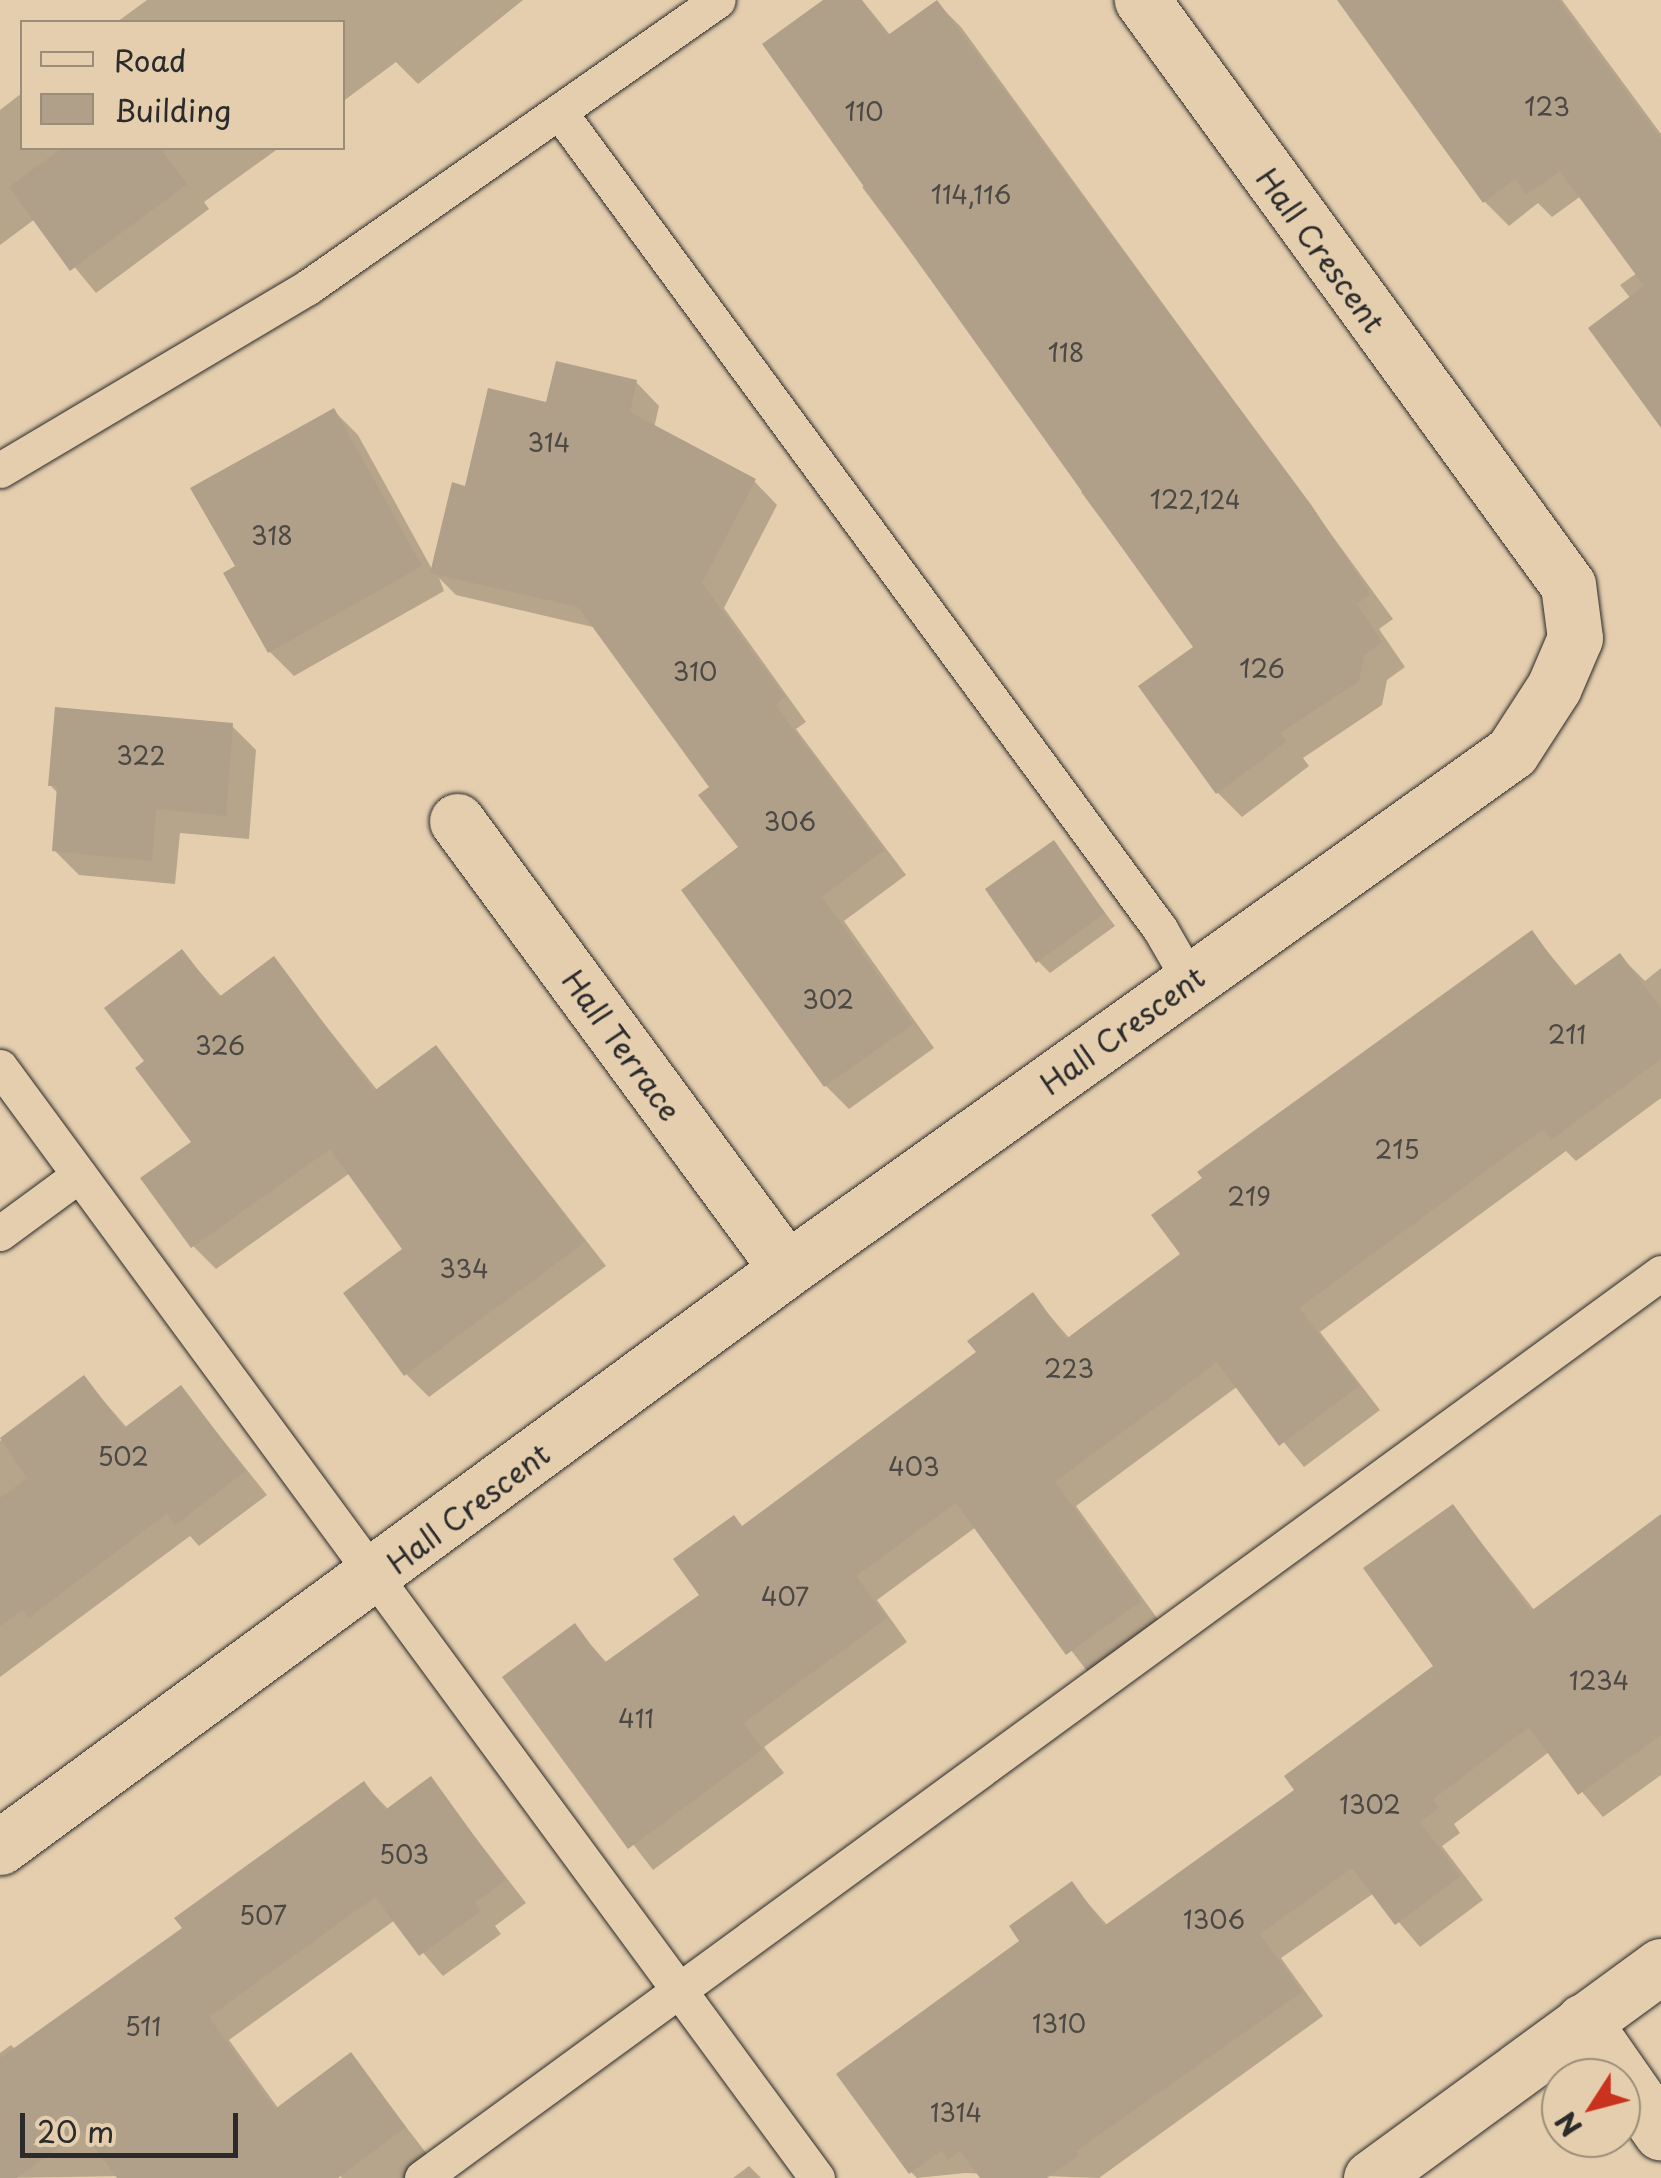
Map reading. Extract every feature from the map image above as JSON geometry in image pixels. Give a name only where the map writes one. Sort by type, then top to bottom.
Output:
[{"type":"street","name":"Hall Crescent","points":[[0,1847],[375,1577],[788,1269],[1512,752],[1575,638],[1568,585],[1142,0]]},
{"type":"street","name":"Hall Terrace","points":[[458,821],[788,1269]]},
{"type":"street","points":[[1371,2178],[1661,1966]]},
{"type":"street","points":[[1583,2021],[1661,2133]]},
{"type":"lane","points":[[0,470],[228,340],[560,114],[718,0]]},
{"type":"lane","points":[[560,114],[1160,929],[1190,981]]},
{"type":"lane","points":[[0,1067],[676,1992],[818,2178]]},
{"type":"lane","points":[[0,1233],[78,1176]]},
{"type":"lane","points":[[422,2178],[1661,1272]]},
{"type":"building","points":[[823,0],[861,0],[888,35],[937,0],[1312,506],[1370,594],[1357,604],[1382,642],[1364,655],[1359,681],[1280,733],[1287,741],[1216,794],[1138,686],[1193,647],[762,44]]},
{"type":"building","points":[[1337,0],[1558,0],[1661,139],[1661,428],[1588,328],[1644,286],[1560,171],[1526,195],[1515,179],[1483,203]]},
{"type":"building","points":[[59,150],[162,150],[187,184],[70,271],[9,187]]},
{"type":"building","points":[[556,361],[637,380],[630,412],[756,479],[702,583],[785,697],[775,705],[884,850],[822,897],[913,1024],[824,1087],[681,890],[738,847],[698,795],[709,787],[578,607],[430,573],[452,482],[465,486],[488,388],[546,402]]},
{"type":"building","points":[[334,408],[422,566],[268,653],[223,573],[235,566],[190,488]]},
{"type":"building","points":[[55,707],[233,723],[226,816],[156,809],[152,861],[52,851],[57,786],[48,786]]},
{"type":"building","points":[[1054,840],[1105,913],[1036,963],[985,889]]},
{"type":"building","points":[[1532,930],[1573,987],[1620,953],[1661,1009],[1661,1059],[1551,1140],[1543,1129],[1299,1308],[1359,1386],[1279,1446],[1217,1362],[1055,1482],[1141,1601],[1066,1655],[956,1503],[856,1576],[887,1618],[743,1723],[763,1749],[628,1849],[502,1677],[575,1623],[604,1663],[699,1595],[673,1559],[734,1515],[742,1526],[976,1352],[967,1341],[1033,1292],[1066,1339],[1180,1254],[1151,1215],[1202,1178],[1197,1172]]},
{"type":"building","points":[[182,949],[219,997],[274,956],[374,1091],[436,1045],[585,1242],[404,1376],[343,1293],[402,1249],[330,1149],[191,1248],[140,1178],[191,1142],[135,1068],[144,1061],[104,1008]]},
{"type":"building","points":[[84,1375],[124,1428],[181,1385],[246,1471],[175,1525],[167,1513],[29,1618],[23,1609],[0,1626],[0,1498],[27,1478],[0,1438]]},
{"type":"building","points":[[1453,1504],[1531,1611],[1661,1514],[1661,1735],[1578,1795],[1529,1727],[1433,1799],[1439,1808],[1420,1822],[1461,1876],[1395,1925],[1352,1868],[1260,1934],[1302,1992],[1076,2151],[1079,2155],[1047,2178],[980,2178],[960,2151],[948,2160],[942,2150],[909,2174],[836,2074],[1019,1941],[1009,1926],[1072,1881],[1104,1926],[1294,1790],[1284,1776],[1433,1666],[1363,1568]]},
{"type":"building","points":[[431,1776],[506,1880],[475,1903],[481,1911],[419,1956],[375,1897],[209,2017],[275,2109],[351,2052],[406,2127],[338,2178],[117,2178],[82,2130],[16,2178],[0,2178],[0,2058],[182,1928],[174,1918],[364,1781],[385,1810]]}]
